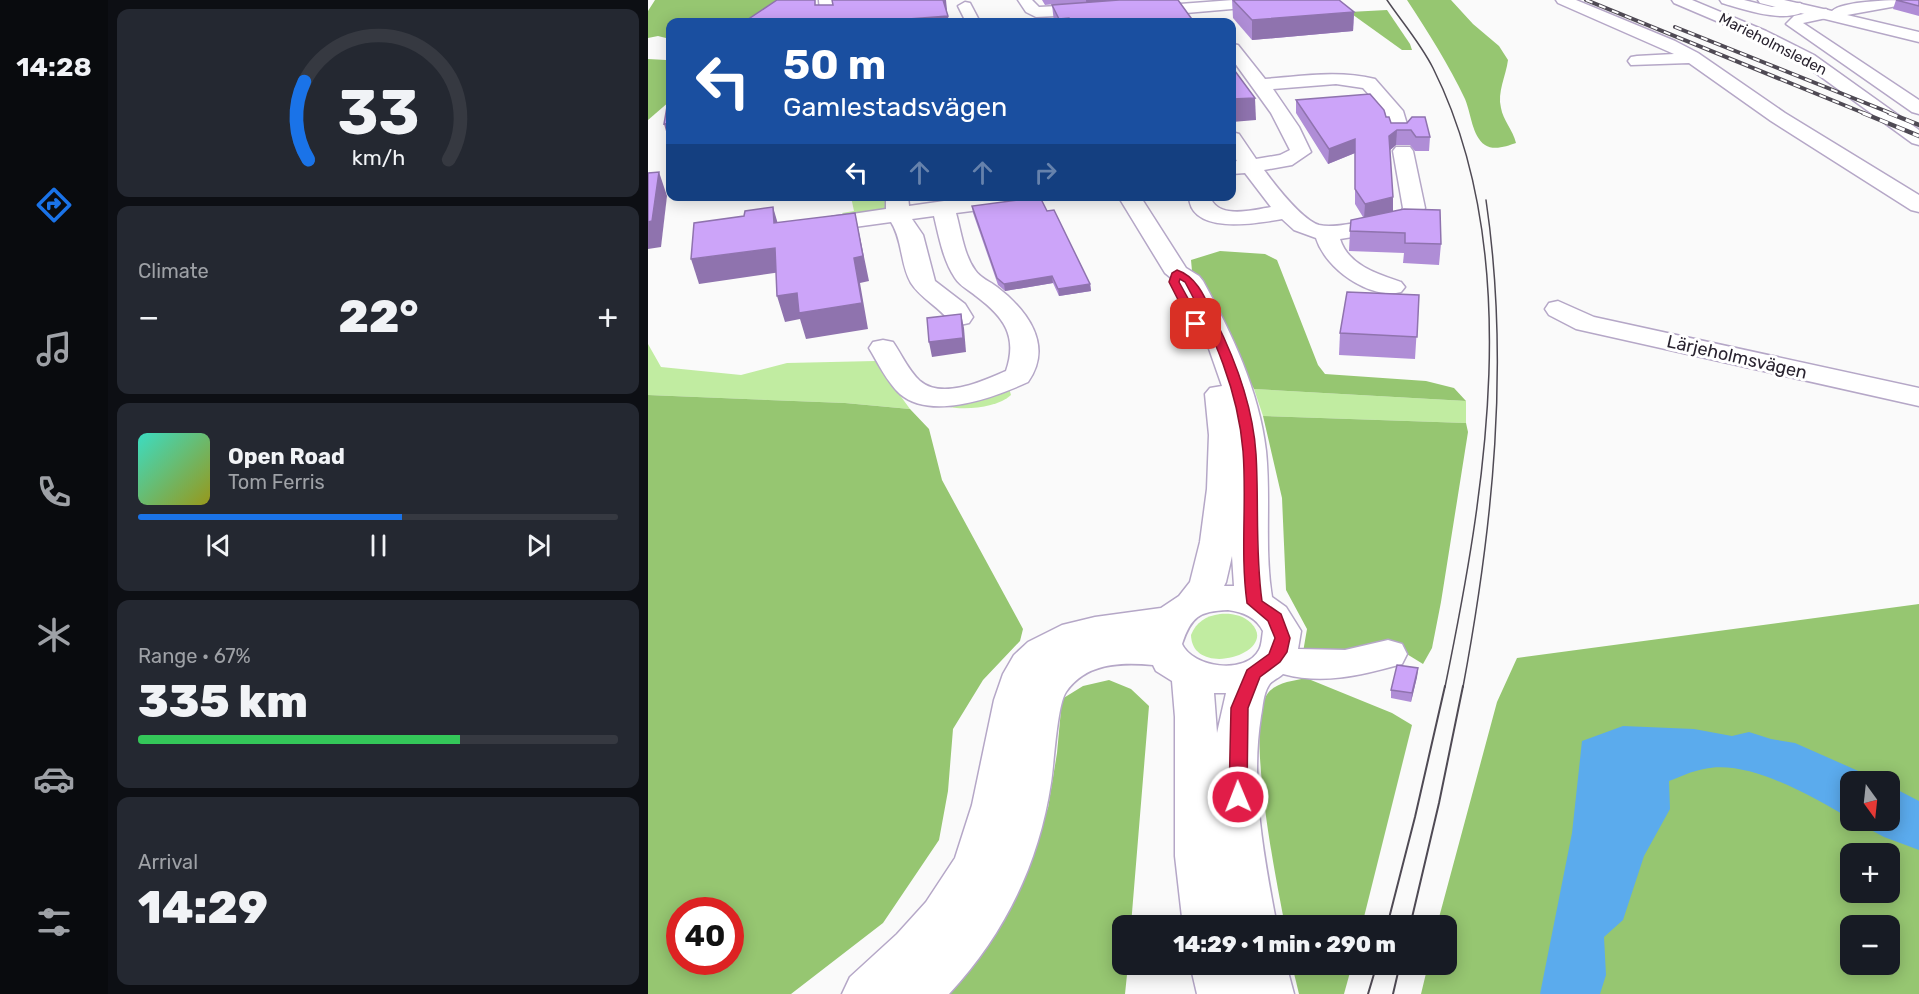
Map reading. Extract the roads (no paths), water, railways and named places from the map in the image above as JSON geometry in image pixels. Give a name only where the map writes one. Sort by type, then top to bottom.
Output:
[{"type":"main road","points":[[826,0],[828,18]]},
{"type":"main road","points":[[1025,0],[1031,9],[1046,13],[1288,0]]},
{"type":"main road","points":[[1056,18],[1170,3],[1172,0]]},
{"type":"main road","points":[[1563,0],[1661,41],[1693,58],[1778,117],[1919,205]]},
{"type":"main road","name":"Marieholmsleden","points":[[1679,0],[1760,34],[1808,59],[1919,139]]},
{"type":"main road","name":"Marieholmsleden","points":[[1698,0],[1773,31],[1816,52],[1880,91],[1919,120]]},
{"type":"main road","points":[[1727,0],[1772,12],[1800,8]]},
{"type":"main road","points":[[1765,0],[1919,37]]},
{"type":"main road","points":[[1908,0],[1799,19],[1794,24],[1919,108]]},
{"type":"main road","points":[[1195,4],[1207,18]]},
{"type":"main road","points":[[965,6],[971,18]]},
{"type":"main road","points":[[1865,8],[1908,18]]},
{"type":"main road","points":[[1236,55],[1256,87],[1297,141],[1301,152],[1285,161],[1240,167]]},
{"type":"main road","points":[[1637,61],[1693,58]]},
{"type":"main road","points":[[1236,152],[1240,167],[1308,228],[1326,232],[1390,224],[1411,216],[1414,208],[1394,111],[1369,83],[1336,79],[1256,87]]},
{"type":"main road","points":[[840,222],[898,206],[943,209],[998,201]]},
{"type":"main road","points":[[1132,201],[1177,273],[1190,280],[1221,343],[1242,401],[1250,452],[1250,570],[1255,603]]},
{"type":"main road","points":[[1199,201],[1208,213],[1225,218],[1288,211]]},
{"type":"main road","points":[[1230,201],[1244,217]]},
{"type":"main road","points":[[898,206],[910,235],[920,276],[925,285],[956,310],[960,316]]},
{"type":"main road","points":[[883,348],[896,370],[916,392],[939,396],[968,394],[994,387],[1018,376],[1026,358],[1026,341],[1018,322],[989,292],[966,275],[943,209]]},
{"type":"main road","points":[[1326,232],[1332,251],[1348,267],[1362,278],[1392,287]]},
{"type":"main road","points":[[1177,273],[1174,282],[1191,313],[1210,359],[1223,408],[1225,431],[1220,510],[1212,570],[1180,638],[1195,697],[1198,863],[1205,915]]},
{"type":"main road","name":"Lärjeholmsvägen","points":[[1558,309],[1585,323],[1919,397]]},
{"type":"main road","points":[[914,994],[965,939],[1006,871],[1029,784],[1043,696],[1049,684],[1067,666],[1098,653],[1180,638],[1220,598],[1255,603],[1275,618],[1282,631],[1281,645],[1264,666],[1240,708],[1237,761],[1242,856],[1251,915]]},
{"type":"main road","points":[[868,994],[919,946],[944,915],[976,862],[994,804],[1018,683],[1029,664],[1055,644],[1087,631],[1180,638],[1222,680],[1264,666],[1356,664],[1388,654]]},
{"type":"main road","points":[[1218,975],[1222,994]]},
{"type":"main road","points":[[1264,975],[1268,994]]},
{"type":"water","points":[[1623,726],[1694,729],[1732,736],[1749,732],[1795,743],[1858,771],[1840,771],[1840,813],[1780,782],[1741,770],[1722,767],[1704,769],[1669,781],[1670,809],[1644,856],[1623,920],[1604,937],[1606,975],[1600,994],[1540,994],[1572,833],[1582,741]]},
{"type":"water","points":[[1900,791],[1919,801],[1919,850],[1873,831],[1900,831]]},
{"type":"tram line","points":[[1387,0],[1433,68],[1462,140],[1480,216],[1488,294],[1489,374],[1483,454],[1473,534],[1445,687]]},
{"type":"tram line","points":[[1463,687],[1483,566],[1495,444],[1497,322],[1486,200]]},
{"type":"tram line","points":[[1390,915],[1445,686]]},
{"type":"tram line","points":[[1413,915],[1463,686]]},
{"type":"tram line","points":[[1368,994],[1374,975]]},
{"type":"tram line","points":[[1393,994],[1397,975]]},
{"type":"railway","points":[[1586,0],[1866,114]]},
{"type":"railway","points":[[1675,27],[1893,114]]},
{"type":"railway","points":[[1863,113],[1919,136]]},
{"type":"railway","points":[[1889,113],[1919,125]]}]
